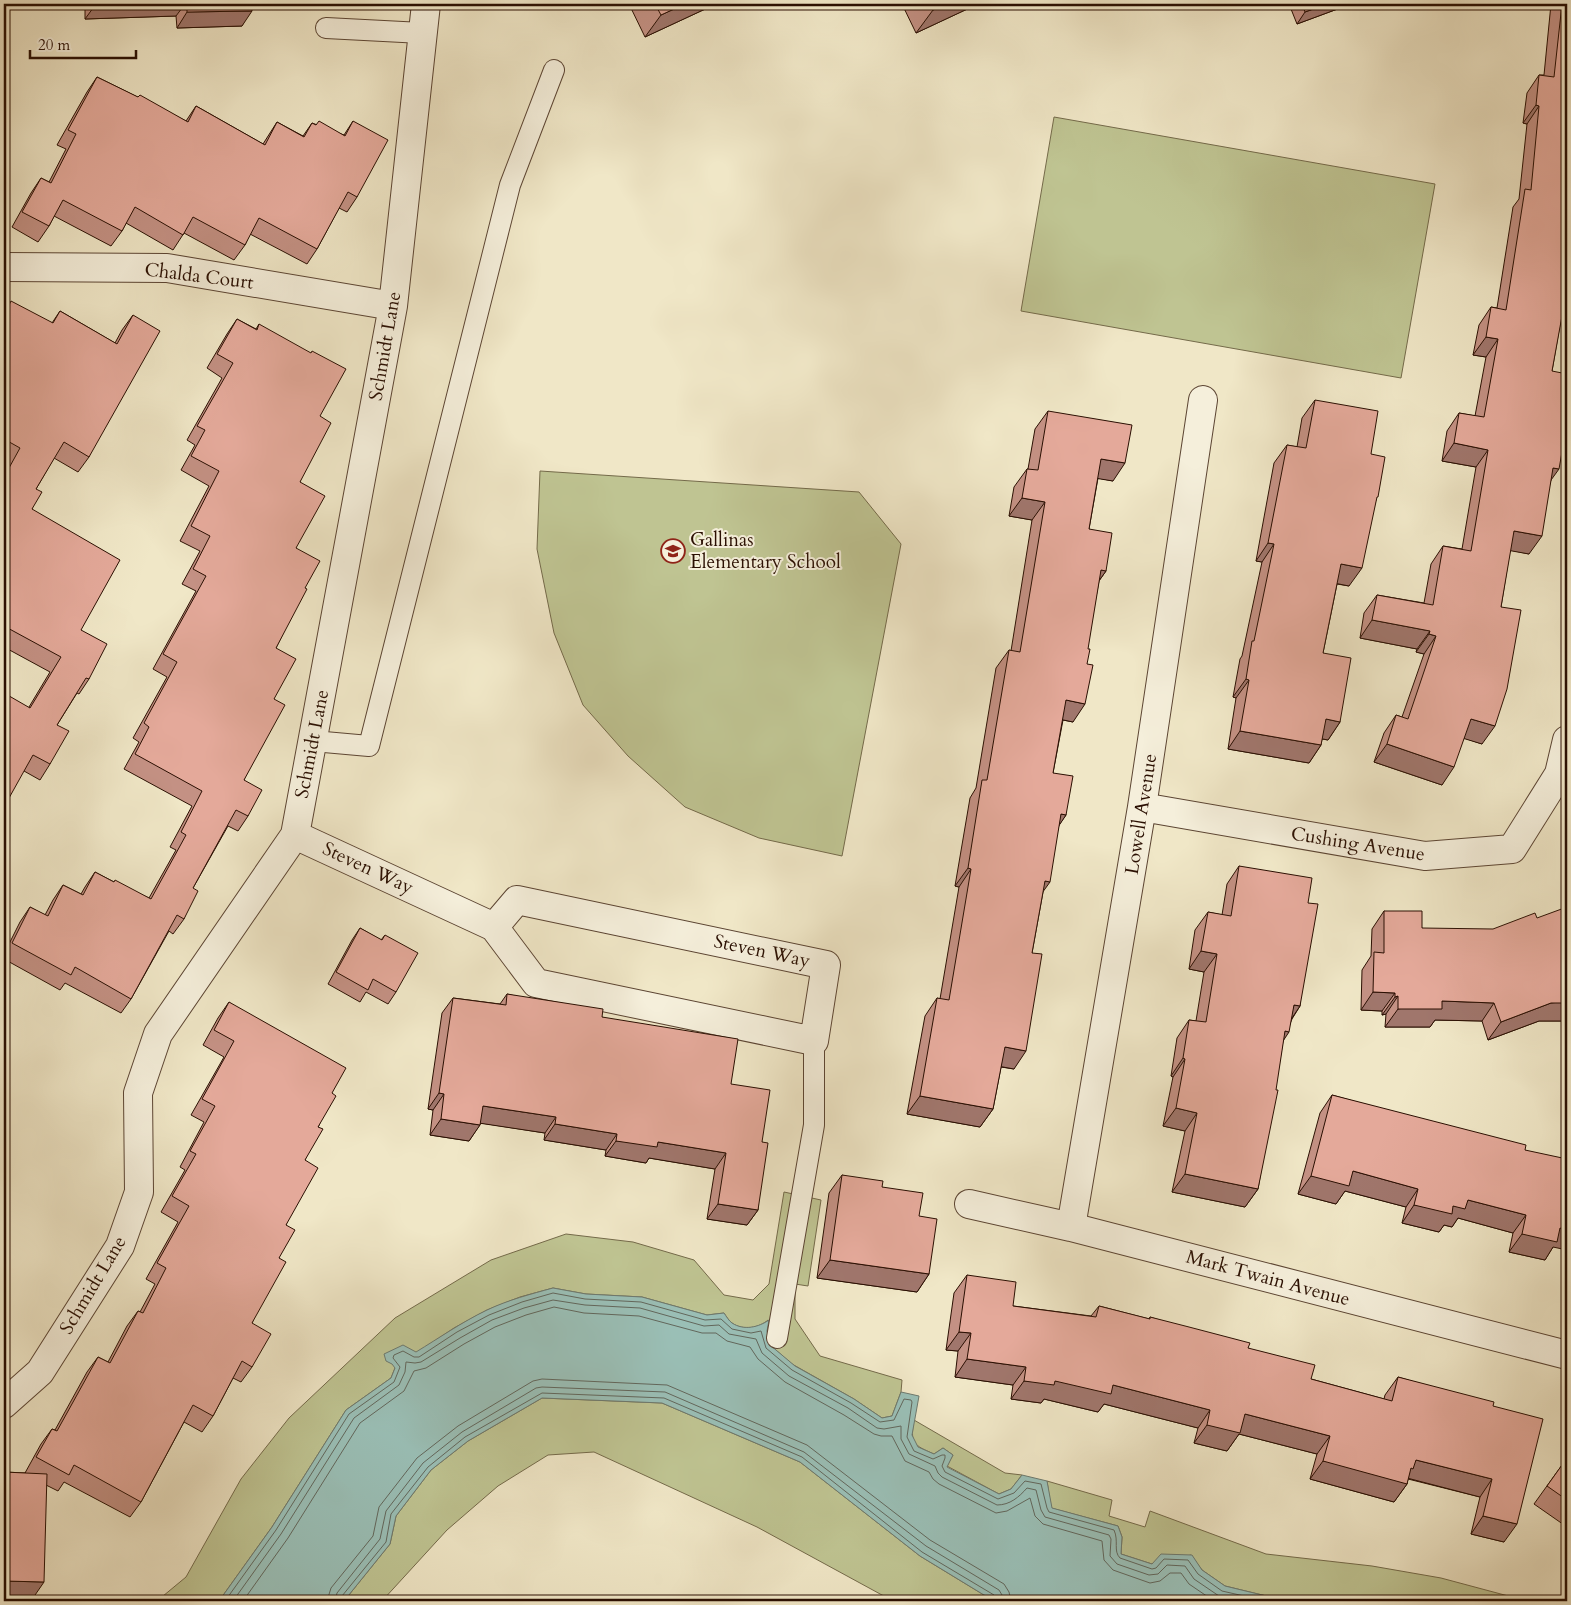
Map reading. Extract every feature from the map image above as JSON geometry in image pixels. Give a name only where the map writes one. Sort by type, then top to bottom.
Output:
[{"type":"street","name":"Schmidt Lane","points":[[4,1404],[40,1372],[120,1246],[139,1192],[138,1093],[158,1034],[296,835],[393,306],[426,4]]},
{"type":"street","name":"Chalda Court","points":[[4,267],[167,268],[393,306]]},
{"type":"street","name":"Lowell Avenue","points":[[1071,1227],[1142,807],[1203,400]]},
{"type":"street","name":"Cushing Avenue","points":[[1142,807],[1425,856],[1512,850],[1559,774],[1567,740]]},
{"type":"street","name":"Steven Way","points":[[296,835],[494,927],[536,983],[814,1041],[826,965],[517,900],[494,927]]},
{"type":"street","name":"Mark Twain Avenue","points":[[968,1204],[1071,1227],[1567,1356]]},
{"type":"lane","points":[[326,28],[422,33]]},
{"type":"lane","points":[[313,741],[369,746],[510,185],[554,70]]},
{"type":"lane","points":[[777,1338],[814,1125],[814,1041]]},
{"type":"green space","points":[[1054,117],[1435,184],[1401,378],[1021,311]]},
{"type":"green space","points":[[540,471],[859,492],[901,544],[842,856],[759,838],[685,807],[628,756],[583,705],[554,633],[537,549]]},
{"type":"green space","points":[[784,1192],[821,1200],[808,1286],[795,1284],[795,1319],[820,1356],[902,1380],[901,1392],[892,1416],[882,1418],[854,1399],[792,1364],[770,1345],[767,1331],[768,1320],[756,1327],[746,1328],[731,1322],[724,1313],[707,1315],[642,1297],[586,1294],[553,1288],[520,1297],[487,1310],[454,1328],[395,1368],[391,1378],[346,1410],[272,1527],[219,1601],[157,1601],[186,1577],[241,1479],[289,1418],[395,1318],[491,1260],[566,1234],[633,1242],[694,1260],[724,1295],[753,1300],[769,1284]]},
{"type":"green space","points":[[542,1398],[662,1403],[800,1462],[920,1556],[997,1601],[893,1601],[757,1527],[594,1452],[548,1455],[498,1486],[447,1530],[382,1601],[344,1601],[390,1544],[396,1516],[431,1470],[468,1441]]},
{"type":"green space","points":[[914,1420],[1005,1473],[1022,1475],[1011,1489],[999,1494],[947,1466],[953,1455],[943,1448],[934,1454],[917,1445],[912,1434]]},
{"type":"green space","points":[[1047,1481],[1112,1500],[1109,1516],[1145,1527],[1150,1511],[1266,1554],[1372,1566],[1441,1578],[1527,1601],[1287,1601],[1225,1586],[1202,1570],[1191,1555],[1152,1564],[1121,1554],[1122,1537],[1118,1526],[1051,1508]]},
{"type":"water","points":[[553,1288],[586,1294],[642,1297],[707,1315],[724,1313],[731,1322],[741,1327],[761,1325],[769,1320],[767,1331],[770,1345],[795,1366],[854,1399],[882,1418],[892,1416],[901,1392],[919,1396],[912,1435],[918,1447],[934,1454],[943,1448],[953,1455],[947,1467],[999,1494],[1011,1489],[1022,1475],[1047,1481],[1052,1508],[1118,1526],[1122,1537],[1121,1554],[1152,1564],[1161,1554],[1192,1555],[1202,1570],[1225,1586],[1287,1601],[997,1601],[920,1556],[800,1462],[662,1403],[542,1398],[468,1441],[431,1470],[396,1516],[390,1544],[344,1601],[219,1601],[272,1527],[346,1410],[391,1378],[395,1368],[386,1361],[384,1354],[403,1345],[416,1352],[487,1310],[511,1300]]},
{"type":"building","points":[[187,4],[252,4],[252,11],[187,12]]},
{"type":"building","points":[[655,4],[685,4],[661,15]]},
{"type":"building","points":[[930,4],[946,4],[933,10]]},
{"type":"building","points":[[1302,4],[1327,4],[1305,12]]},
{"type":"building","points":[[1562,4],[1567,4],[1567,294],[1552,371],[1567,374],[1567,424],[1559,469],[1553,468],[1542,536],[1514,531],[1501,607],[1521,610],[1507,689],[1495,726],[1471,719],[1454,767],[1387,744],[1396,715],[1408,719],[1436,636],[1429,634],[1430,631],[1372,620],[1377,595],[1433,605],[1443,546],[1471,551],[1488,450],[1454,443],[1459,413],[1484,417],[1498,339],[1486,337],[1491,307],[1506,310],[1525,189],[1531,190],[1539,106],[1536,105],[1539,75],[1554,77]]},
{"type":"building","points":[[97,77],[138,97],[140,95],[188,122],[196,106],[265,145],[277,122],[304,137],[312,123],[316,125],[319,121],[345,136],[353,121],[388,140],[357,197],[348,192],[317,249],[259,218],[245,245],[193,217],[183,235],[135,207],[122,231],[63,200],[49,226],[22,212],[41,178],[51,183],[76,134],[68,130]]},
{"type":"building","points":[[11,301],[53,323],[60,311],[117,344],[133,315],[160,331],[89,457],[64,442],[36,489],[42,492],[32,509],[120,560],[81,630],[107,644],[89,679],[86,678],[57,725],[69,731],[50,764],[33,755],[4,807],[4,693],[30,708],[61,657],[4,626],[4,477],[20,448],[4,439],[4,315]]},
{"type":"building","points":[[237,319],[257,330],[259,324],[311,353],[312,351],[346,369],[320,416],[331,423],[300,482],[325,496],[296,548],[320,561],[276,648],[296,659],[274,699],[285,705],[244,780],[262,790],[248,816],[236,810],[193,888],[198,891],[184,919],[177,915],[131,999],[75,967],[71,975],[12,943],[30,907],[48,916],[63,885],[83,895],[95,872],[151,899],[186,835],[181,832],[202,791],[135,754],[149,727],[144,723],[177,662],[163,654],[206,576],[193,569],[210,536],[191,526],[219,471],[191,456],[205,430],[197,426],[233,363],[217,354]]},
{"type":"building","points":[[1315,400],[1378,411],[1371,454],[1385,457],[1362,568],[1341,564],[1323,653],[1351,658],[1340,722],[1326,719],[1321,745],[1240,731],[1249,680],[1246,679],[1252,641],[1254,641],[1274,544],[1268,543],[1287,445],[1306,448]]},
{"type":"building","points":[[1048,411],[1132,425],[1125,463],[1101,459],[1089,529],[1112,533],[1106,571],[1101,570],[1088,649],[1090,649],[1087,664],[1093,665],[1085,704],[1066,700],[1053,773],[1073,776],[1066,815],[1061,814],[1050,882],[1045,881],[1032,953],[1042,954],[1026,1051],[1005,1047],[993,1109],[920,1096],[937,998],[949,1000],[971,869],[968,868],[982,780],[987,780],[1009,650],[1020,652],[1045,502],[1022,498],[1027,469],[1038,470]]},
{"type":"building","points":[[1239,866],[1312,878],[1308,903],[1318,904],[1300,1006],[1294,1005],[1289,1032],[1285,1031],[1276,1090],[1278,1090],[1258,1189],[1185,1174],[1197,1113],[1176,1108],[1185,1059],[1183,1058],[1189,1020],[1206,1022],[1217,954],[1201,951],[1208,912],[1231,916]]},
{"type":"building","points":[[1567,907],[1567,1003],[1551,1003],[1501,1022],[1494,1003],[1442,1001],[1442,1009],[1398,1009],[1398,996],[1395,997],[1395,993],[1373,992],[1374,952],[1384,953],[1384,911],[1422,911],[1422,928],[1493,929],[1535,913],[1537,918]]},
{"type":"building","points":[[360,928],[382,940],[385,935],[418,953],[396,992],[373,979],[368,990],[336,972]]},
{"type":"building","points":[[507,994],[603,1009],[602,1017],[738,1039],[731,1084],[770,1090],[762,1142],[768,1143],[758,1210],[718,1204],[726,1153],[658,1142],[657,1147],[616,1141],[617,1134],[555,1124],[556,1117],[483,1106],[480,1125],[441,1119],[444,1094],[439,1093],[453,998],[506,1005]]},
{"type":"building","points":[[229,1002],[346,1068],[332,1093],[336,1096],[318,1127],[323,1129],[305,1160],[318,1168],[286,1225],[295,1230],[279,1258],[286,1262],[252,1323],[271,1334],[252,1367],[242,1361],[213,1416],[193,1405],[141,1502],[74,1465],[69,1475],[36,1457],[52,1429],[57,1431],[98,1357],[110,1363],[138,1311],[143,1313],[166,1268],[157,1263],[189,1206],[172,1196],[196,1154],[190,1151],[215,1106],[202,1099],[234,1041],[214,1030]]},
{"type":"building","points":[[1332,1095],[1526,1145],[1525,1150],[1567,1159],[1567,1230],[1560,1228],[1557,1242],[1522,1234],[1526,1215],[1468,1200],[1465,1209],[1453,1206],[1452,1214],[1414,1205],[1418,1189],[1353,1171],[1349,1186],[1311,1176]]},
{"type":"building","points":[[842,1175],[883,1181],[882,1187],[923,1193],[919,1216],[937,1219],[929,1274],[830,1260]]},
{"type":"building","points":[[967,1275],[1016,1282],[1013,1306],[1096,1317],[1099,1306],[1150,1319],[1150,1317],[1250,1343],[1248,1348],[1315,1365],[1311,1379],[1392,1401],[1398,1377],[1494,1402],[1493,1406],[1543,1419],[1517,1524],[1483,1516],[1492,1479],[1416,1460],[1413,1469],[1411,1468],[1407,1484],[1323,1461],[1330,1436],[1245,1414],[1240,1433],[1207,1425],[1210,1410],[1113,1385],[1111,1394],[1055,1381],[1054,1385],[1024,1381],[1026,1367],[967,1359],[971,1333],[959,1332]]},
{"type":"building","points":[[1567,1458],[1567,1500],[1547,1486]]},
{"type":"building","points":[[4,1472],[47,1474],[44,1582],[4,1581]]},
{"type":"place","name":"Gallinas Elementary School","points":[[673,551]]}]
